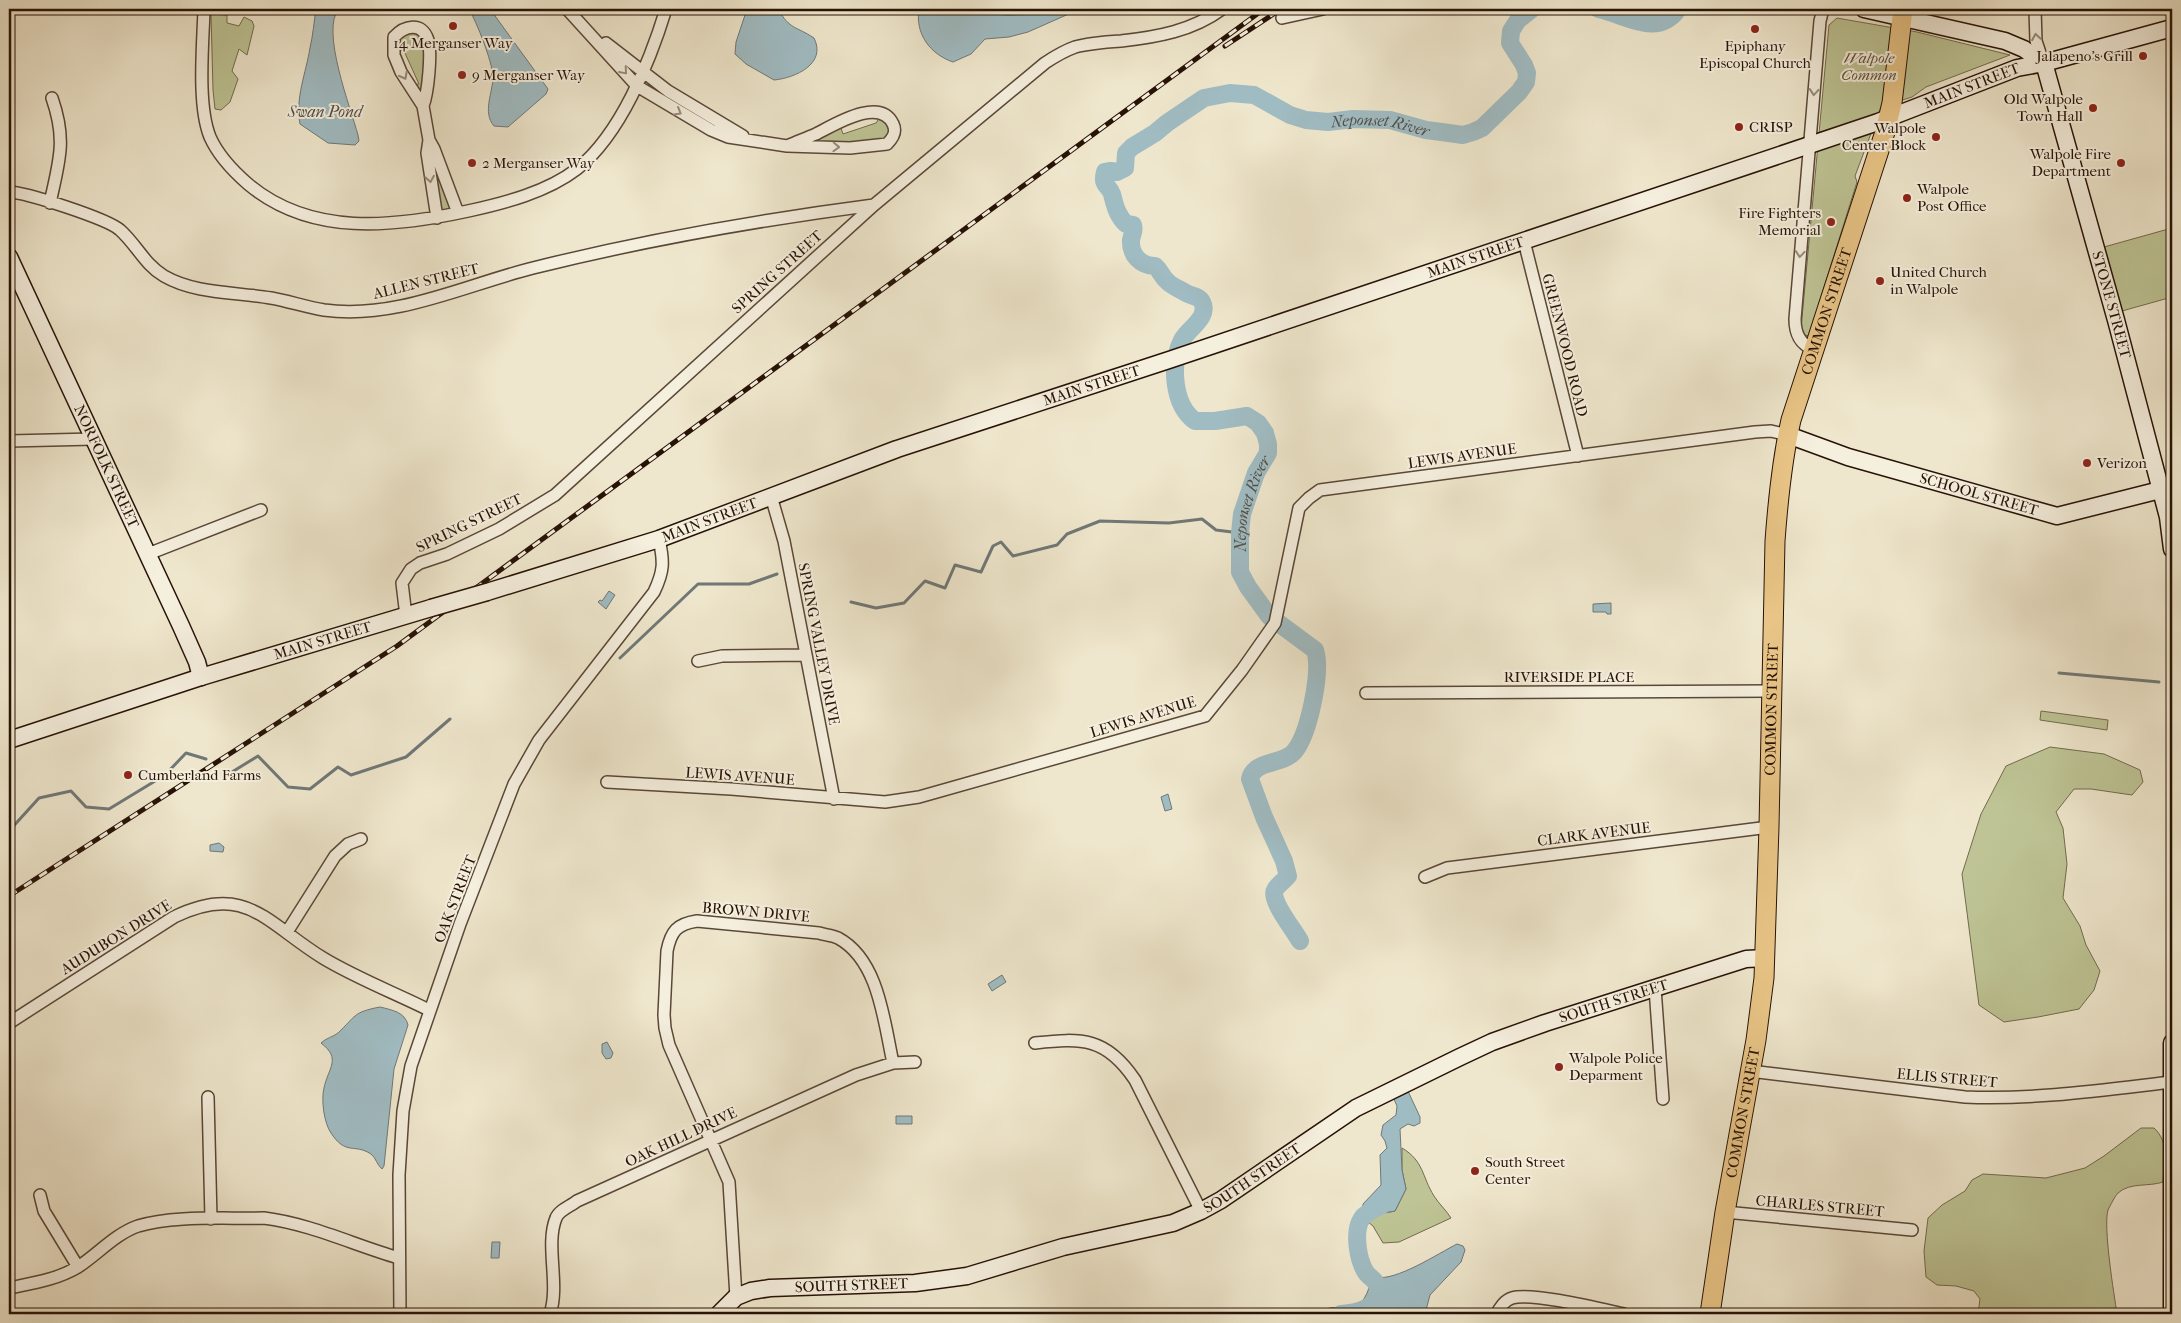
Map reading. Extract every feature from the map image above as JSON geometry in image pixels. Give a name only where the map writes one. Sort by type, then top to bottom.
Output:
[{"type":"main road","points":[[1864,9],[1903,13],[2005,41],[2024,49],[2044,63]]},
{"type":"main road","name":"COMMON STREET","points":[[1710,1314],[1725,1212],[1760,1009],[1765,958],[1775,541],[1778,496],[1788,435],[1889,118],[1903,13]]},
{"type":"main road","name":"MAIN STREET","points":[[9,740],[201,677],[658,539],[897,449],[1188,354],[1810,145],[1889,118],[2016,68],[2044,63],[2172,28]]},
{"type":"main road","name":"STONE STREET","points":[[2044,63],[2116,320],[2167,488],[2172,549]]},
{"type":"main road","name":"NORFOLK STREET","points":[[9,256],[192,650],[201,677]]},
{"type":"main road","name":"SCHOOL STREET","points":[[1788,435],[1848,457],[2057,516],[2167,488]]},
{"type":"main road","name":"SOUTH STREET","points":[[719,1314],[736,1297],[751,1291],[786,1286],[915,1283],[950,1280],[1063,1247],[1172,1223],[1201,1211],[1240,1187],[1336,1121],[1374,1098],[1500,1039],[1746,959],[1765,958]]},
{"type":"main road","points":[[2172,1043],[2172,1314]]},
{"type":"street","points":[[204,9],[203,96],[210,136],[219,152],[239,176],[287,209],[324,220],[364,224],[392,224],[437,218],[488,207],[543,188],[576,170],[599,147],[637,86],[654,47],[666,9]]},
{"type":"street","name":"SPRING STREET","points":[[406,616],[402,583],[411,569],[420,563],[447,554],[499,529],[555,495],[874,205],[1029,75],[1058,55],[1086,44],[1148,38],[1184,29],[1222,9]]},
{"type":"street","points":[[1282,18],[1323,9]]},
{"type":"street","points":[[1814,349],[1800,340],[1794,319],[1820,21],[1823,9]]},
{"type":"street","points":[[2035,9],[2036,41],[2044,63]]},
{"type":"street","points":[[570,10],[637,86],[711,130],[728,136],[787,146],[850,148],[887,144],[895,134],[895,127],[891,118],[885,114],[863,113],[787,146]]},
{"type":"street","points":[[422,106],[426,98],[429,41],[423,31],[413,26],[408,26],[394,37],[394,55],[401,72],[422,106],[429,140],[434,148],[458,213]]},
{"type":"street","points":[[589,30],[675,96],[749,139]]},
{"type":"street","points":[[50,203],[62,142],[58,116],[52,98]]},
{"type":"street","points":[[429,140],[427,153],[437,218]]},
{"type":"street","name":"ALLEN STREET","points":[[9,192],[29,196],[103,219],[117,227],[152,267],[164,276],[188,286],[270,298],[325,310],[362,312],[400,306],[533,268],[724,227],[799,214],[874,205]]},
{"type":"street","name":"GREENWOOD ROAD","points":[[1524,241],[1578,456]]},
{"type":"street","name":"LEWIS AVENUE","points":[[607,782],[730,789],[885,802],[919,797],[1205,716],[1242,670],[1276,619],[1299,508],[1320,490],[1755,432],[1771,431],[1788,435]]},
{"type":"street","points":[[9,441],[94,440]]},
{"type":"street","name":"SPRING VALLEY DRIVE","points":[[770,496],[784,541],[834,798]]},
{"type":"street","points":[[148,554],[262,510]]},
{"type":"street","name":"OAK STREET","points":[[400,1314],[399,1175],[403,1111],[411,1066],[429,1010],[514,784],[524,764],[545,733],[654,592],[663,570],[658,539]]},
{"type":"street","points":[[698,660],[722,656],[806,655]]},
{"type":"street","name":"RIVERSIDE PLACE","points":[[1366,693],[1772,690]]},
{"type":"street","name":"CLARK AVENUE","points":[[1425,877],[1447,868],[1769,827]]},
{"type":"street","points":[[287,932],[335,856],[348,844],[361,839]]},
{"type":"street","name":"AUDUBON DRIVE","points":[[9,1023],[174,917],[196,907],[218,902],[253,910],[323,958],[429,1010]]},
{"type":"street","name":"BROWN DRIVE","points":[[736,1297],[729,1182],[678,1067],[665,1028],[669,938],[676,929],[687,923],[697,921],[801,931],[837,938],[853,949],[873,979],[894,1063]]},
{"type":"street","points":[[1655,988],[1663,1099]]},
{"type":"street","points":[[1035,1042],[1070,1039],[1083,1041],[1110,1052],[1121,1061],[1135,1080],[1201,1211]]},
{"type":"street","name":"OAK HILL DRIVE","points":[[550,1314],[554,1291],[552,1230],[556,1217],[577,1201],[856,1076],[894,1063],[915,1062]]},
{"type":"street","name":"ELLIS STREET","points":[[1750,1071],[1986,1098],[2096,1092],[2172,1082]]},
{"type":"street","points":[[208,1097],[212,1219]]},
{"type":"street","points":[[40,1195],[44,1212],[78,1267]]},
{"type":"street","name":"CHARLES STREET","points":[[1725,1212],[1912,1230]]},
{"type":"street","points":[[9,1288],[47,1281],[78,1267],[119,1236],[136,1227],[157,1221],[264,1218],[280,1220],[309,1227],[371,1250],[399,1258]]},
{"type":"street","points":[[1497,1314],[1503,1304],[1510,1298],[1527,1296],[1624,1314]]},
{"type":"green space","points":[[211,14],[227,15],[227,23],[239,26],[244,17],[252,21],[254,26],[247,55],[239,49],[232,71],[238,79],[230,102],[221,110],[215,109],[213,90]]},
{"type":"green space","name":"Walpole Common","points":[[1837,18],[1917,32],[2010,55],[1926,87],[1912,97],[1881,107],[1855,176],[1857,182],[1819,303],[1821,307],[1811,336],[1803,335],[1801,329],[1829,25]]},
{"type":"green space","points":[[404,32],[418,32],[424,48],[425,64],[422,98],[412,85],[419,84],[404,51],[397,50],[399,37]]},
{"type":"green space","points":[[880,117],[890,122],[889,135],[883,140],[821,144],[818,141],[818,136],[840,125],[843,134],[876,123]]},
{"type":"green space","points":[[432,152],[451,206],[448,209],[443,210],[439,207]]},
{"type":"green space","points":[[2172,228],[2172,297],[2122,311],[2104,247]]},
{"type":"green space","points":[[2041,711],[2108,720],[2107,730],[2040,720]]},
{"type":"green space","points":[[2050,747],[2104,754],[2140,770],[2143,782],[2132,795],[2091,789],[2074,789],[2056,812],[2063,828],[2067,864],[2063,898],[2080,926],[2086,945],[2100,971],[2094,990],[2079,1009],[2004,1022],[1979,1005],[1962,874],[1981,814],[2006,766]]},
{"type":"green space","points":[[2141,1128],[2154,1128],[2162,1140],[2165,1153],[2163,1182],[2128,1187],[2117,1194],[2108,1210],[2108,1245],[2117,1314],[1978,1314],[1980,1299],[1974,1291],[1956,1286],[1937,1285],[1926,1277],[1924,1251],[1928,1218],[1942,1205],[1965,1191],[1972,1180],[1983,1174],[2046,1178],[2085,1168]]},
{"type":"green space","points":[[1402,1148],[1415,1158],[1434,1196],[1451,1218],[1399,1242],[1383,1243],[1373,1226],[1362,1217],[1395,1211],[1406,1189],[1402,1170]]},
{"type":"water","name":"Swan Pond","points":[[316,9],[339,9],[334,19],[335,51],[358,135],[359,141],[355,145],[328,143],[300,124],[300,95]]},
{"type":"water","points":[[469,9],[490,9],[548,89],[546,94],[508,127],[494,126],[489,115],[488,109],[493,82],[492,69],[484,42]]},
{"type":"water","points":[[747,9],[778,9],[786,21],[814,38],[817,47],[813,62],[799,73],[774,80],[746,64],[735,54],[736,42]]},
{"type":"water","points":[[919,9],[957,9],[961,12],[1008,15],[1046,14],[1059,9],[1080,9],[1028,32],[1009,37],[985,39],[971,54],[953,62],[937,54],[926,42],[919,27]]},
{"type":"water","points":[[609,591],[615,595],[606,609],[598,602],[602,601]]},
{"type":"water","points":[[1611,603],[1611,614],[1593,612],[1593,604]]},
{"type":"water","points":[[1168,794],[1172,809],[1165,811],[1161,797]]},
{"type":"water","points":[[219,843],[224,847],[223,852],[210,851],[210,845]]},
{"type":"water","points":[[1002,975],[1006,982],[992,991],[988,984]]},
{"type":"water","points":[[380,1007],[401,1014],[408,1025],[394,1069],[384,1166],[382,1169],[371,1154],[360,1149],[346,1147],[336,1140],[329,1129],[325,1118],[323,1099],[332,1059],[331,1054],[321,1043],[338,1033],[360,1013]]},
{"type":"water","points":[[607,1042],[613,1053],[611,1058],[606,1059],[602,1053],[602,1044]]},
{"type":"water","points":[[1407,1089],[1420,1117],[1420,1123],[1414,1126],[1408,1124],[1400,1129],[1402,1170],[1406,1189],[1395,1211],[1362,1217],[1363,1204],[1381,1185],[1380,1155],[1387,1148],[1381,1135],[1383,1125],[1396,1115],[1397,1106],[1393,1097]]},
{"type":"water","points":[[896,1116],[912,1116],[912,1124],[896,1124]]},
{"type":"water","points":[[492,1242],[500,1242],[499,1258],[491,1258]]},
{"type":"water","points":[[1457,1244],[1463,1246],[1465,1250],[1461,1262],[1430,1295],[1425,1314],[1317,1314],[1324,1309],[1353,1307],[1359,1304],[1369,1288],[1364,1275],[1371,1272],[1376,1277],[1394,1275],[1417,1266]]},
{"type":"waterway","name":"Neponset River","points":[[1300,941],[1283,915],[1274,894],[1277,886],[1288,876],[1284,861],[1264,817],[1250,779],[1257,769],[1283,759],[1294,752],[1305,732],[1313,702],[1317,673],[1315,650],[1269,616],[1248,587],[1240,572],[1242,514],[1256,473],[1268,453],[1268,444],[1265,433],[1258,423],[1247,416],[1215,421],[1195,421],[1182,405],[1178,395],[1175,372],[1178,350],[1182,340],[1201,318],[1204,307],[1201,300],[1197,297],[1171,284],[1155,266],[1141,262],[1134,255],[1131,245],[1133,225],[1126,224],[1118,214],[1111,191],[1104,180],[1105,172],[1117,172],[1125,168],[1126,153],[1132,147],[1204,98],[1230,93],[1254,95],[1290,115],[1306,120],[1328,122],[1353,119],[1390,120],[1426,130],[1463,135],[1473,132],[1482,128],[1519,92],[1526,82],[1527,73],[1524,65],[1510,43],[1511,31],[1518,20],[1532,9]]},
{"type":"waterway","name":"Neponset River","points":[[1598,9],[1651,24],[1670,18],[1678,9]]},
{"type":"waterway","points":[[851,602],[876,608],[904,603],[925,581],[945,588],[955,565],[981,572],[993,546],[1001,542],[1013,556],[1057,545],[1067,534],[1100,521],[1169,523],[1202,519],[1216,530],[1240,533]]},
{"type":"waterway","points":[[620,658],[698,584],[749,584],[777,574]]},
{"type":"waterway","points":[[2059,673],[2159,682]]},
{"type":"waterway","points":[[232,772],[258,756],[288,787],[310,789],[338,767],[351,775],[406,757],[450,719]]},
{"type":"waterway","points":[[9,831],[39,798],[71,791],[86,807],[109,809],[165,775],[186,753],[206,759]]},
{"type":"waterway","name":"Neponset River","points":[[1341,1314],[1361,1310],[1373,1304],[1377,1299],[1377,1285],[1362,1266],[1357,1237],[1362,1218],[1368,1212],[1381,1206]]},
{"type":"railway","points":[[9,896],[397,646],[1264,9]]},
{"type":"railway","points":[[1225,46],[1281,9]]},
{"type":"place","name":"14 Merganser Way","points":[[453,26]]},
{"type":"place","name":"Epiphany Episcopal Church","points":[[1755,29]]},
{"type":"place","name":"Jalapeno's Grill","points":[[2143,56]]},
{"type":"place","name":"9 Merganser Way","points":[[462,75]]},
{"type":"place","name":"Old Walpole Town Hall","points":[[2093,108]]},
{"type":"place","name":"CRISP","points":[[1739,127]]},
{"type":"place","name":"Walpole Center Block","points":[[1936,137]]},
{"type":"place","name":"2 Merganser Way","points":[[472,163]]},
{"type":"place","name":"Walpole Fire Department","points":[[2121,163]]},
{"type":"place","name":"Walpole Post Office","points":[[1907,198]]},
{"type":"place","name":"Fire Fighters Memorial","points":[[1831,222]]},
{"type":"place","name":"United Church in Walpole","points":[[1880,281]]},
{"type":"place","name":"Verizon","points":[[2087,463]]},
{"type":"place","name":"Cumberland Farms","points":[[128,775]]},
{"type":"place","name":"Walpole Police Deparment","points":[[1559,1067]]},
{"type":"place","name":"South Street Center","points":[[1475,1171]]}]
